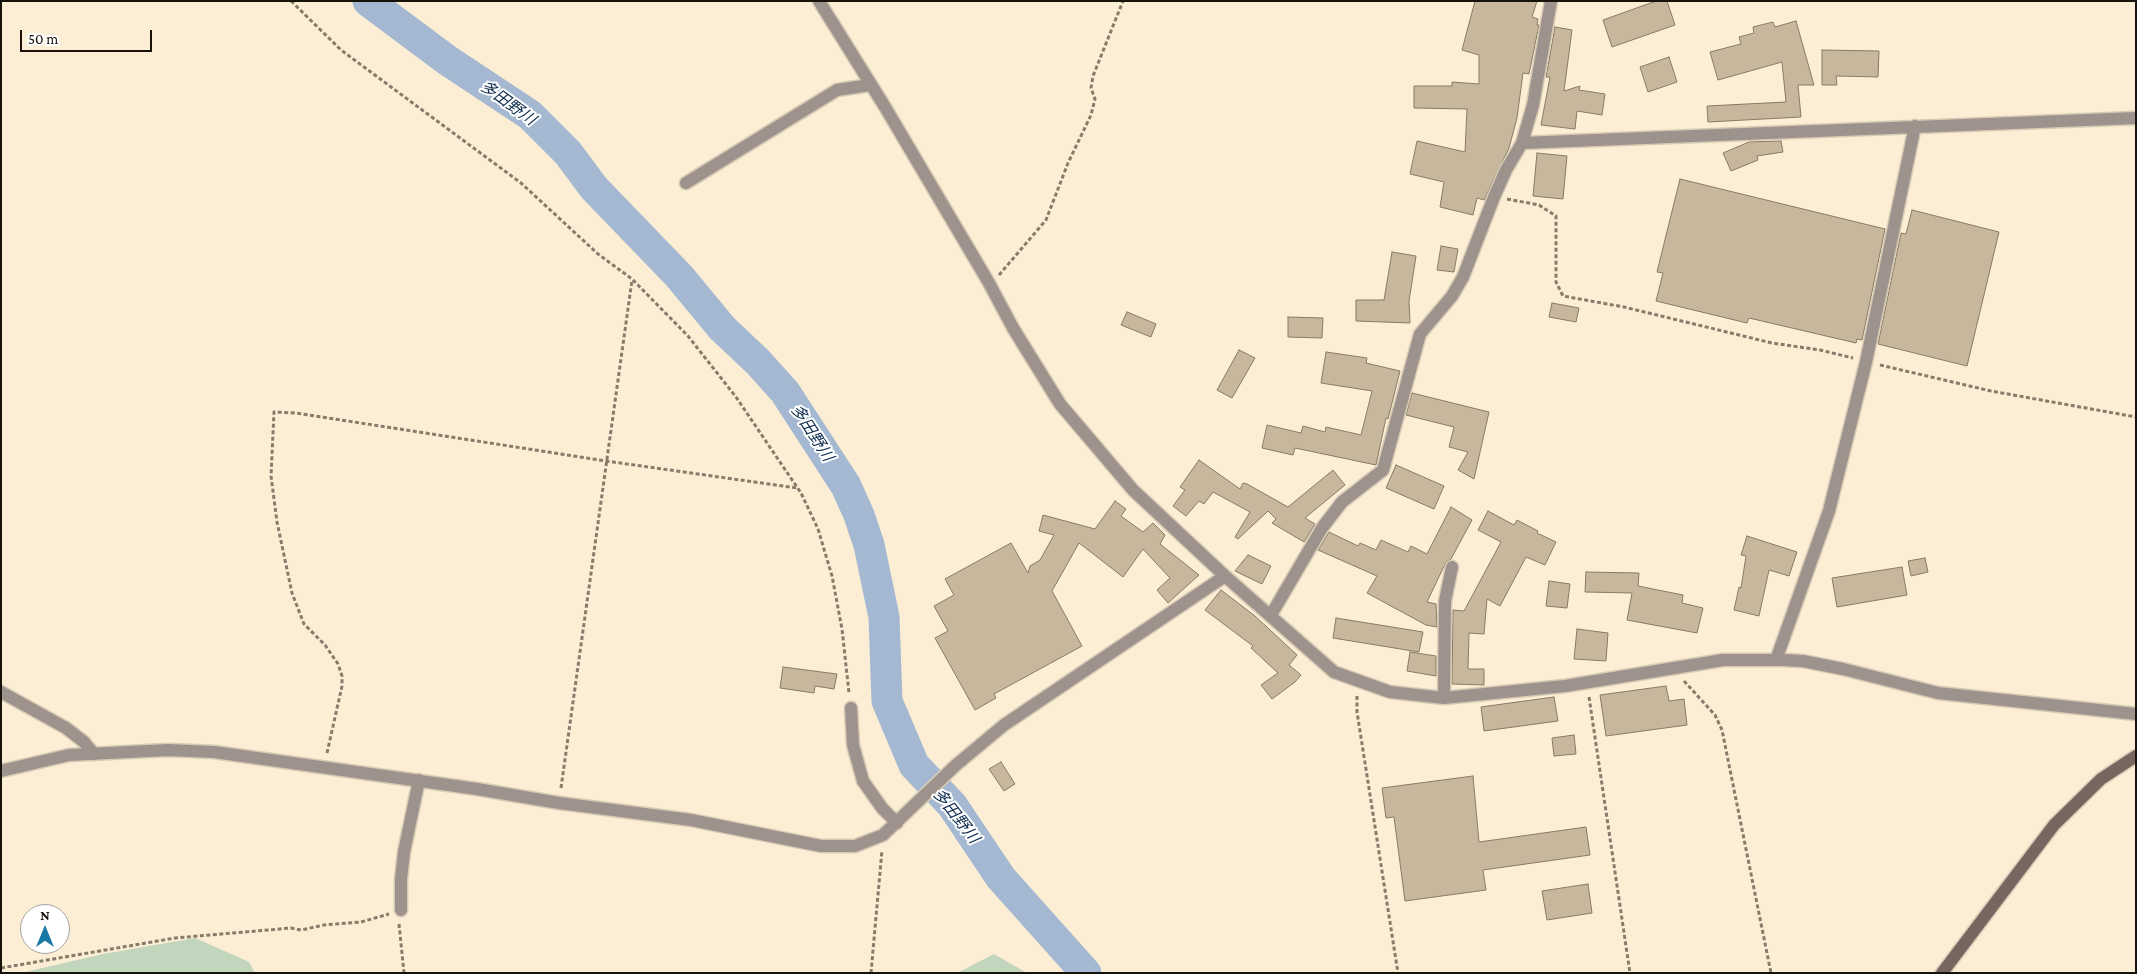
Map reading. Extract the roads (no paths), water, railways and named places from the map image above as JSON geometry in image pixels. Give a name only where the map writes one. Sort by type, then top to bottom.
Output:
[{"type":"street","points":[[819,1],[1060,404],[1134,490],[1225,576],[1334,672],[1359,683],[1390,692],[1444,698],[1486,695],[1586,682],[1675,666],[1723,660],[1803,661],[1938,693],[2136,714]]},
{"type":"street","points":[[1271,615],[1327,521],[1342,502],[1383,470],[1420,334],[1452,296],[1463,277],[1494,197],[1506,170],[1522,143],[1533,105],[1551,1]]},
{"type":"street","points":[[686,183],[837,90],[870,84]]},
{"type":"street","points":[[1522,143],[2136,118]]},
{"type":"street","points":[[1776,660],[1829,511],[1866,362],[1916,126]]},
{"type":"street","points":[[1444,698],[1445,601],[1452,567]]},
{"type":"street","points":[[1,771],[45,759],[94,754],[168,750],[214,752],[419,780],[559,803],[691,820],[821,846],[855,846],[883,835],[956,765],[1004,725],[1225,576]]},
{"type":"street","points":[[1,692],[66,728],[84,742],[94,754]]},
{"type":"street","points":[[851,708],[852,745],[863,781],[900,820]]},
{"type":"street","points":[[1942,973],[2054,825],[2101,779],[2136,756]]},
{"type":"street","points":[[401,910],[401,879],[404,852],[419,780]]},
{"type":"waterway","name":"多田野川","points":[[368,1],[447,60],[530,115],[568,153],[594,188],[679,276],[722,328],[758,362],[785,392],[846,486],[859,515],[869,545],[884,617],[887,701],[914,765],[952,805],[1001,878],[1086,973]]}]
